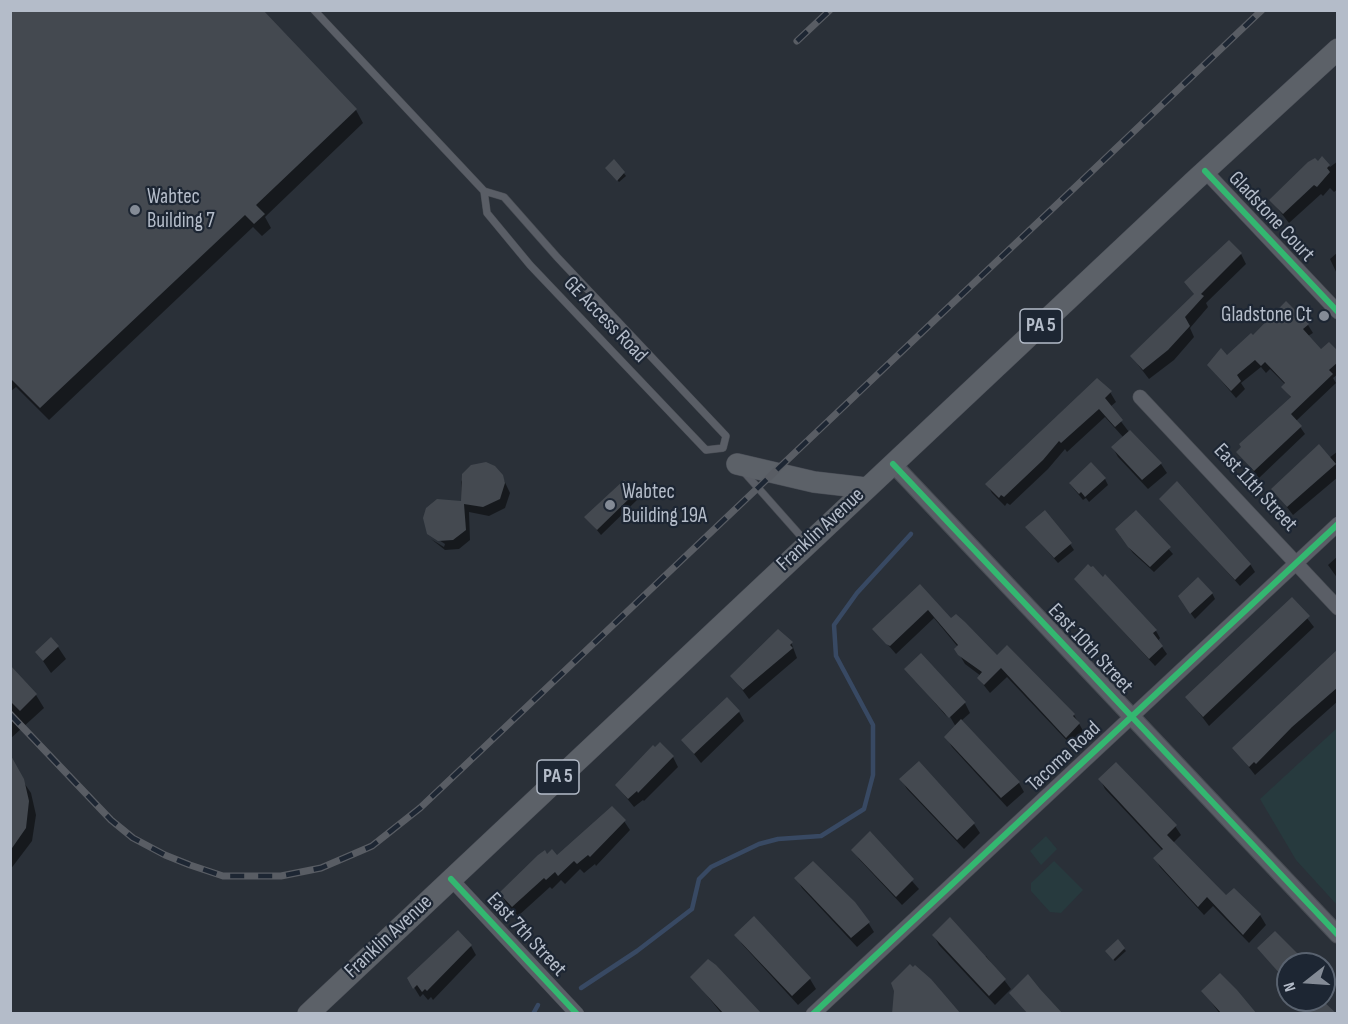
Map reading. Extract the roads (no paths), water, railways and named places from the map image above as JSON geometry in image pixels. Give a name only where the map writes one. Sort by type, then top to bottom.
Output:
[{"type":"main road","name":"Franklin Avenue","points":[[308,1014],[866,488],[1338,49]]},
{"type":"main road","points":[[730,456],[814,482],[866,488]]},
{"type":"street","name":"Gladstone Court","points":[[1205,171],[1338,312]]},
{"type":"street","name":"East 11th Street","points":[[1140,397],[1338,608]]},
{"type":"street","name":"East 10th Street","points":[[893,464],[1338,934]]},
{"type":"street","name":"Tacoma Road","points":[[813,1014],[1338,524]]},
{"type":"street","name":"East 7th Street","points":[[451,879],[577,1014]]},
{"type":"lane","name":"GE Access Road","points":[[315,10],[484,191],[504,197],[557,257],[726,436],[730,456],[808,544]]},
{"type":"lane","name":"GE Access Road","points":[[484,191],[487,213],[530,265],[706,450],[730,456]]},
{"type":"waterway","points":[[581,988],[637,951],[692,909],[699,879],[711,867],[759,844],[778,839],[821,836],[864,809],[873,775],[873,725],[836,656],[834,625],[857,593],[911,534]]},
{"type":"waterway","points":[[533,1014],[538,1005]]},
{"type":"railway","points":[[797,41],[830,10]]},
{"type":"railway","points":[[10,714],[111,820],[133,838],[190,865],[223,876],[281,876],[321,868],[372,846],[420,808],[1262,10]]},
{"type":"place","name":"Wabtec Building 7","points":[[135,210]]},
{"type":"place","name":"Gladstone Ct","points":[[1324,316]]},
{"type":"place","name":"Wabtec Building 19A","points":[[610,505]]}]
